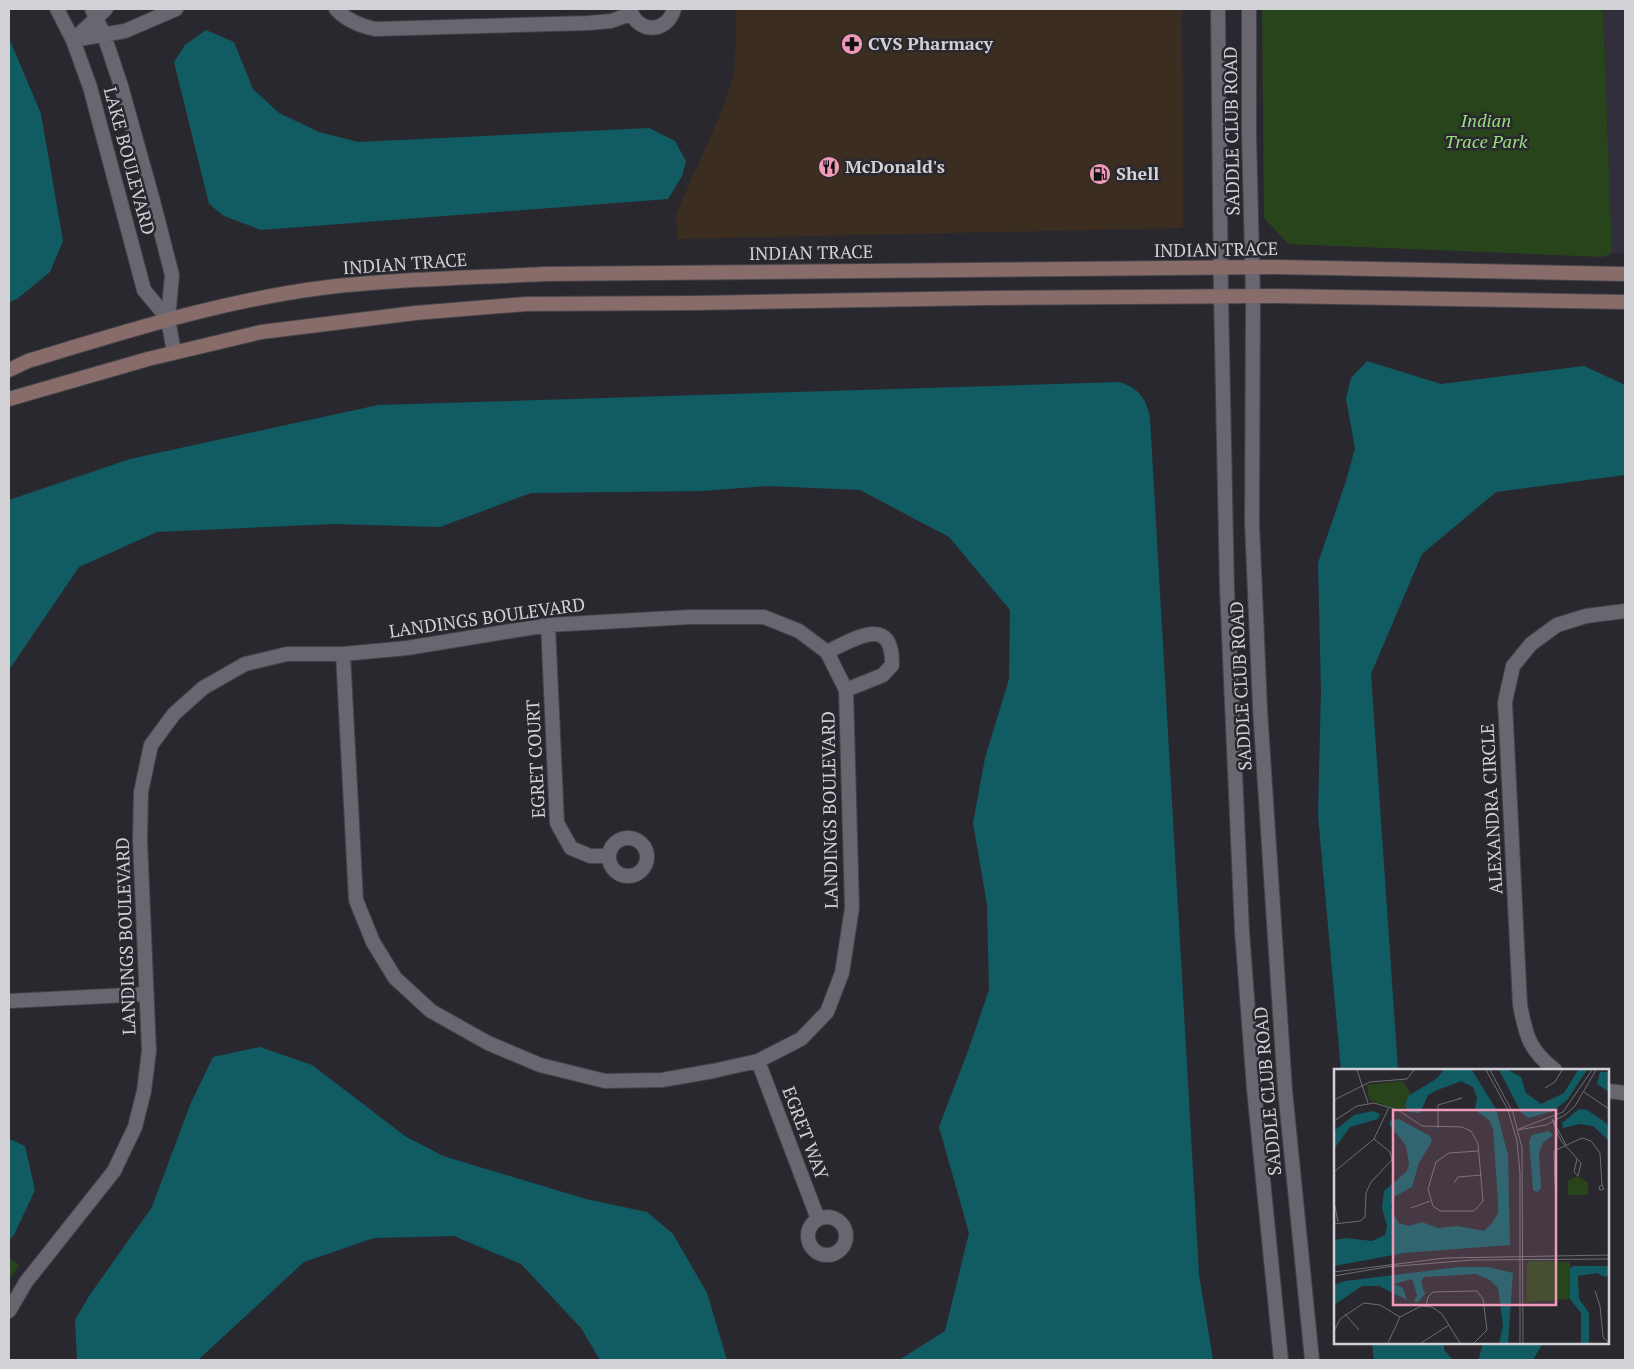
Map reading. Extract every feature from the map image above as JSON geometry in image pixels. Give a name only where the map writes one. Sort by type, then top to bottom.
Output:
[{"type":"main road","name":"INDIAN TRACE","points":[[9,370],[28,361],[168,319],[219,306],[321,288],[435,279],[544,274],[1221,268],[1478,270],[1625,274]]},
{"type":"main road","points":[[9,399],[174,352],[261,332],[415,313],[526,304],[986,298],[1253,297],[1625,302]]},
{"type":"street","name":"LAKE BOULEVARD","points":[[57,9],[73,40],[90,87],[144,290],[168,319]]},
{"type":"street","points":[[73,40],[125,31],[176,9]]},
{"type":"street","points":[[336,9],[363,27],[375,29],[589,23],[611,21],[630,12],[640,25],[654,28],[667,22],[674,9]]},
{"type":"street","name":"SADDLE CLUB ROAD","points":[[1218,9],[1220,298],[1227,589],[1242,931],[1254,1089],[1281,1360]]},
{"type":"street","name":"SADDLE CLUB ROAD","points":[[1249,9],[1249,135],[1253,268],[1252,523],[1260,709],[1285,1090],[1312,1360]]},
{"type":"street","name":"LAKE BOULEVARD","points":[[98,12],[131,121],[172,275],[168,319],[174,352]]},
{"type":"street","points":[[73,40],[98,12]]},
{"type":"street","name":"ALEXANDRA CIRCLE","points":[[1554,1069],[1540,1059],[1526,1034],[1520,1006],[1505,702],[1513,666],[1531,644],[1557,625],[1586,616],[1625,611]]},
{"type":"street","name":"LANDINGS BOULEVARD","points":[[9,1311],[26,1282],[114,1171],[135,1127],[144,1091],[149,1051],[140,840],[141,792],[152,745],[174,714],[203,688],[245,664],[287,654],[344,654],[407,648],[548,625],[690,617],[764,617],[799,631],[827,652],[846,690],[852,908],[842,973],[827,1012],[800,1039],[758,1061],[713,1072],[662,1080],[605,1081],[540,1065],[488,1043],[431,1011],[395,978],[373,942],[356,900],[344,654]]},
{"type":"street","name":"EGRET COURT","points":[[548,625],[557,823],[571,848],[590,856],[609,856]]},
{"type":"street","points":[[827,652],[863,634],[878,634],[888,640],[892,650],[892,665],[883,675],[846,690]]},
{"type":"street","points":[[9,1001],[147,994]]},
{"type":"street","name":"EGRET WAY","points":[[758,1061],[818,1219]]},
{"type":"street","points":[[1609,1091],[1625,1093]]},
{"type":"shaded area","points":[[736,9],[1182,9],[1183,228],[677,239],[676,214],[724,106],[734,73]]},
{"type":"shaded area","points":[[1603,9],[1625,9],[1625,253],[1612,253]]},
{"type":"green space","name":"Indian Trace Park","points":[[1262,9],[1603,9],[1612,253],[1603,257],[1288,244],[1264,218]]},
{"type":"green space","points":[[9,1258],[19,1265],[9,1280]]},
{"type":"water","points":[[206,30],[234,42],[253,89],[279,113],[319,132],[358,142],[649,128],[675,141],[686,161],[682,176],[668,199],[261,230],[224,216],[209,204],[174,62],[185,45]]},
{"type":"water","points":[[9,38],[41,114],[63,241],[50,272],[17,299],[9,302]]},
{"type":"water","points":[[1367,361],[1441,384],[1584,366],[1625,385],[1625,475],[1496,492],[1422,554],[1371,674],[1398,1069],[1341,1069],[1318,815],[1321,691],[1318,563],[1346,481],[1355,448],[1346,399],[1351,378]]},
{"type":"water","points":[[1119,382],[1132,387],[1144,399],[1150,418],[1199,1275],[1213,1360],[899,1360],[945,1331],[969,1233],[939,1127],[989,990],[987,904],[973,823],[985,758],[1009,679],[1010,610],[949,537],[860,490],[768,486],[702,491],[531,493],[440,527],[334,524],[157,532],[79,567],[9,670],[9,500],[130,459],[378,405]]},
{"type":"water","points":[[260,1047],[312,1065],[405,1136],[443,1156],[586,1199],[647,1212],[673,1234],[707,1293],[727,1360],[600,1360],[581,1328],[521,1264],[454,1236],[374,1238],[304,1262],[198,1360],[77,1360],[75,1320],[89,1296],[152,1207],[190,1105],[213,1057]]},
{"type":"water","points":[[9,1139],[25,1146],[35,1190],[14,1235],[9,1240]]},
{"type":"water","points":[[1372,1344],[1444,1344],[1444,1350],[1453,1360],[1374,1360]]},
{"type":"water","points":[[1483,1344],[1542,1344],[1533,1360],[1475,1360],[1479,1358]]},
{"type":"place","name":"CVS Pharmacy","points":[[852,44]]},
{"type":"place","name":"McDonald's","points":[[829,167]]},
{"type":"place","name":"Shell","points":[[1100,174]]}]
